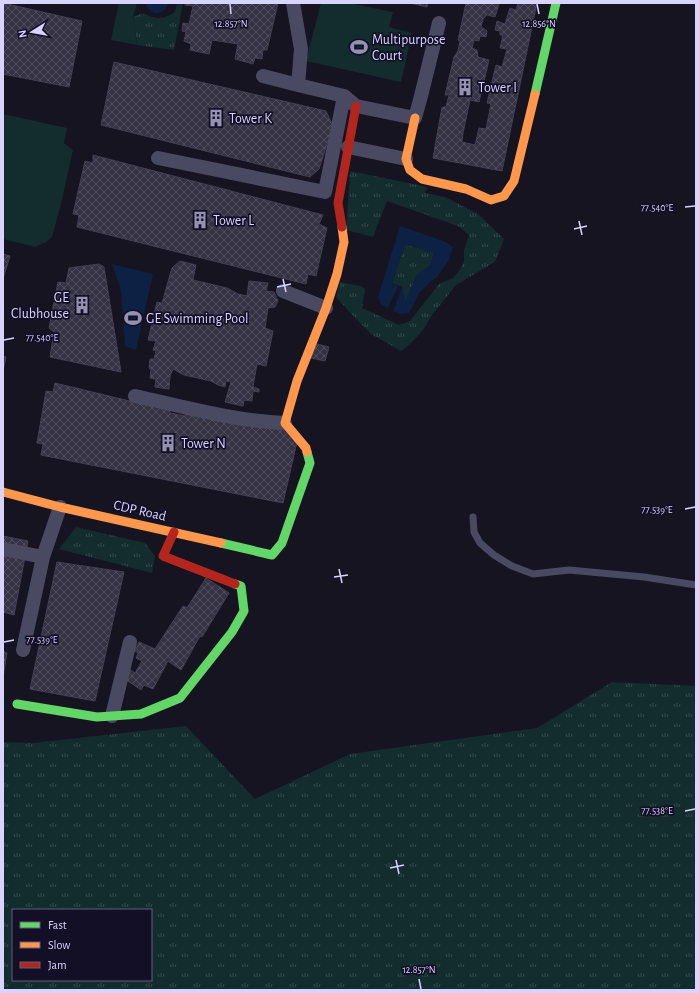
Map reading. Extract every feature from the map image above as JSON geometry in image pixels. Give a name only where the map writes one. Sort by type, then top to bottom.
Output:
[{"type":"street","points":[[293,3],[301,49],[298,85]]},
{"type":"street","points":[[439,23],[406,159],[410,170],[422,179],[466,189],[491,200],[504,196],[514,181],[556,3]]},
{"type":"street","points":[[263,76],[344,96],[356,106],[415,118]]},
{"type":"street","points":[[158,158],[325,192],[344,96]]},
{"type":"street","points":[[135,396],[232,417],[285,424],[297,381],[326,308],[337,274],[344,242],[338,203],[356,106]]},
{"type":"street","points":[[348,147],[406,159]]},
{"type":"street","points":[[283,291],[326,308]]},
{"type":"street","name":"CDP Road","points":[[5,489],[60,507],[272,555],[282,543],[310,462],[306,448],[285,424]]},
{"type":"street","points":[[23,650],[43,557],[60,507]]},
{"type":"street","points":[[17,704],[97,717],[141,714],[180,698],[232,632],[244,611],[241,586],[163,556],[174,532]]},
{"type":"street","points":[[3,549],[43,557]]},
{"type":"street","points":[[112,716],[130,642]]},
{"type":"lane","points":[[473,517],[474,532],[480,543],[512,566],[532,574],[569,570],[696,585]]},
{"type":"green space","points":[[119,3],[137,3],[133,17],[137,45],[111,40]]},
{"type":"green space","points":[[177,3],[183,3],[174,50],[137,45],[133,17],[143,13],[155,18],[163,18],[175,12]]},
{"type":"green space","name":"Multipurpose Court","points":[[321,3],[349,3],[393,12],[389,27],[412,33],[401,82],[306,61]]},
{"type":"green space","points":[[3,114],[67,128],[64,143],[73,150],[52,237],[46,242],[35,247],[3,239]]},
{"type":"green space","points":[[350,171],[428,187],[425,193],[445,197],[478,214],[504,239],[495,262],[456,285],[432,315],[423,330],[401,351],[371,334],[336,297],[340,282],[360,286],[365,289],[362,308],[399,325],[410,321],[439,284],[453,278],[459,271],[464,262],[464,250],[469,235],[458,226],[387,201],[373,237],[346,230]]},
{"type":"green space","points":[[405,244],[434,253],[430,266],[417,275],[406,301],[404,299],[402,287],[392,283]]},
{"type":"green space","points":[[76,527],[145,543],[155,556],[152,573],[59,549]]},
{"type":"green space","points":[[612,682],[696,686],[696,990],[3,990],[3,742],[33,743],[186,726],[255,799],[350,754],[537,728]]},
{"type":"water","points":[[146,3],[168,3],[161,12],[153,13],[150,11]]},
{"type":"water","points":[[400,226],[446,242],[453,247],[449,260],[437,277],[419,293],[409,313],[401,314],[393,311],[402,287],[405,296],[404,299],[406,300],[417,275],[430,266],[434,253],[405,244],[392,283],[398,286],[388,308],[381,304],[378,297]]},
{"type":"water","name":"GE Swimming Pool","points":[[112,264],[153,274],[136,350],[125,346],[121,290]]},
{"type":"building","points":[[3,3],[82,21],[69,87],[3,74]]},
{"type":"building","points":[[185,3],[278,3],[267,50],[263,50],[262,59],[255,58],[253,64],[235,59],[238,44],[212,40],[209,54],[190,50],[191,44],[184,41],[186,32],[182,31],[183,23],[189,24],[193,6],[185,5]]},
{"type":"building","points":[[410,3],[428,3],[427,7]]},
{"type":"building","name":"Tower I","points":[[466,3],[499,4],[495,17],[487,15],[483,19],[481,27],[487,31],[486,37],[480,36],[479,41],[474,40],[472,48],[477,50],[478,57],[489,60],[479,102],[470,100],[463,133],[462,142],[475,145],[479,128],[486,129],[491,104],[487,103],[496,65],[502,67],[507,49],[500,48],[503,35],[500,35],[500,31],[495,30],[497,21],[505,24],[510,8],[516,10],[518,3],[537,3],[502,171],[433,158],[442,107],[446,107],[449,95],[445,95],[454,57],[458,51],[460,41],[458,40]]},
{"type":"building","name":"Tower K","points":[[114,62],[326,111],[333,126],[319,169],[310,177],[101,125]]},
{"type":"building","name":"Tower L","points":[[93,155],[323,215],[319,224],[327,228],[316,276],[308,274],[306,284],[77,227],[79,215],[73,214],[85,161],[93,163]]},
{"type":"building","points":[[3,254],[10,256],[3,279]]},
{"type":"building","points":[[180,261],[196,265],[193,280],[227,288],[238,294],[247,296],[249,281],[268,283],[266,291],[274,292],[278,301],[275,307],[268,308],[265,328],[273,331],[266,366],[257,364],[253,387],[259,389],[259,392],[253,391],[252,401],[244,400],[243,406],[225,402],[231,382],[226,381],[225,387],[211,381],[184,375],[173,369],[170,376],[169,389],[155,387],[156,379],[150,378],[150,359],[154,359],[156,351],[153,350],[156,341],[148,340],[157,302],[162,303],[172,268]]},
{"type":"building","name":"GE Clubhouse","points":[[99,264],[104,267],[121,372],[50,357],[54,332],[49,328],[58,282],[66,283],[69,268]]},
{"type":"building","points":[[317,344],[329,347],[325,361],[311,358]]},
{"type":"building","points":[[3,356],[6,357],[3,371]]},
{"type":"building","name":"Tower N","points":[[55,383],[142,404],[168,407],[170,413],[185,416],[187,411],[299,433],[283,503],[41,455],[43,444],[37,443],[46,391],[53,392]]},
{"type":"building","points":[[3,536],[28,541],[14,615],[3,612]]},
{"type":"building","points":[[57,562],[124,572],[95,701],[30,689]]},
{"type":"building","points":[[206,578],[229,593],[202,637],[200,636],[181,670],[168,661],[153,689],[144,685],[141,690],[125,679],[131,670],[135,673],[142,661],[136,658],[138,653],[135,651],[139,642],[155,649],[183,606],[187,608]]},
{"type":"building","points":[[3,651],[7,653],[3,677]]},
{"type":"traffic: fast","points":[[535,94],[556,3]]},
{"type":"traffic: fast","points":[[221,543],[272,555],[282,543],[310,463],[307,452]]},
{"type":"traffic: fast","points":[[17,704],[97,717],[141,714],[180,698],[232,632],[244,611],[241,586],[235,584]]},
{"type":"traffic: slow","points":[[415,118],[406,159],[410,170],[422,179],[466,189],[491,200],[504,196],[514,181],[535,94]]},
{"type":"traffic: slow","points":[[307,452],[306,448],[285,423],[297,381],[326,308],[337,274],[344,242],[342,227]]},
{"type":"traffic: slow","points":[[3,492],[60,507],[221,543]]},
{"type":"traffic: jam","points":[[342,227],[338,203],[356,106]]},
{"type":"traffic: jam","points":[[174,532],[163,556],[235,584]]},
{"type":"place","name":"Multipurpose Court","points":[[359,47]]},
{"type":"place","name":"Tower I","points":[[465,87]]},
{"type":"place","name":"Tower K","points":[[216,118]]},
{"type":"place","name":"Tower L","points":[[200,220]]},
{"type":"place","name":"GE Clubhouse","points":[[82,305]]},
{"type":"place","name":"GE Swimming Pool","points":[[133,318]]},
{"type":"place","name":"Tower N","points":[[168,443]]}]
